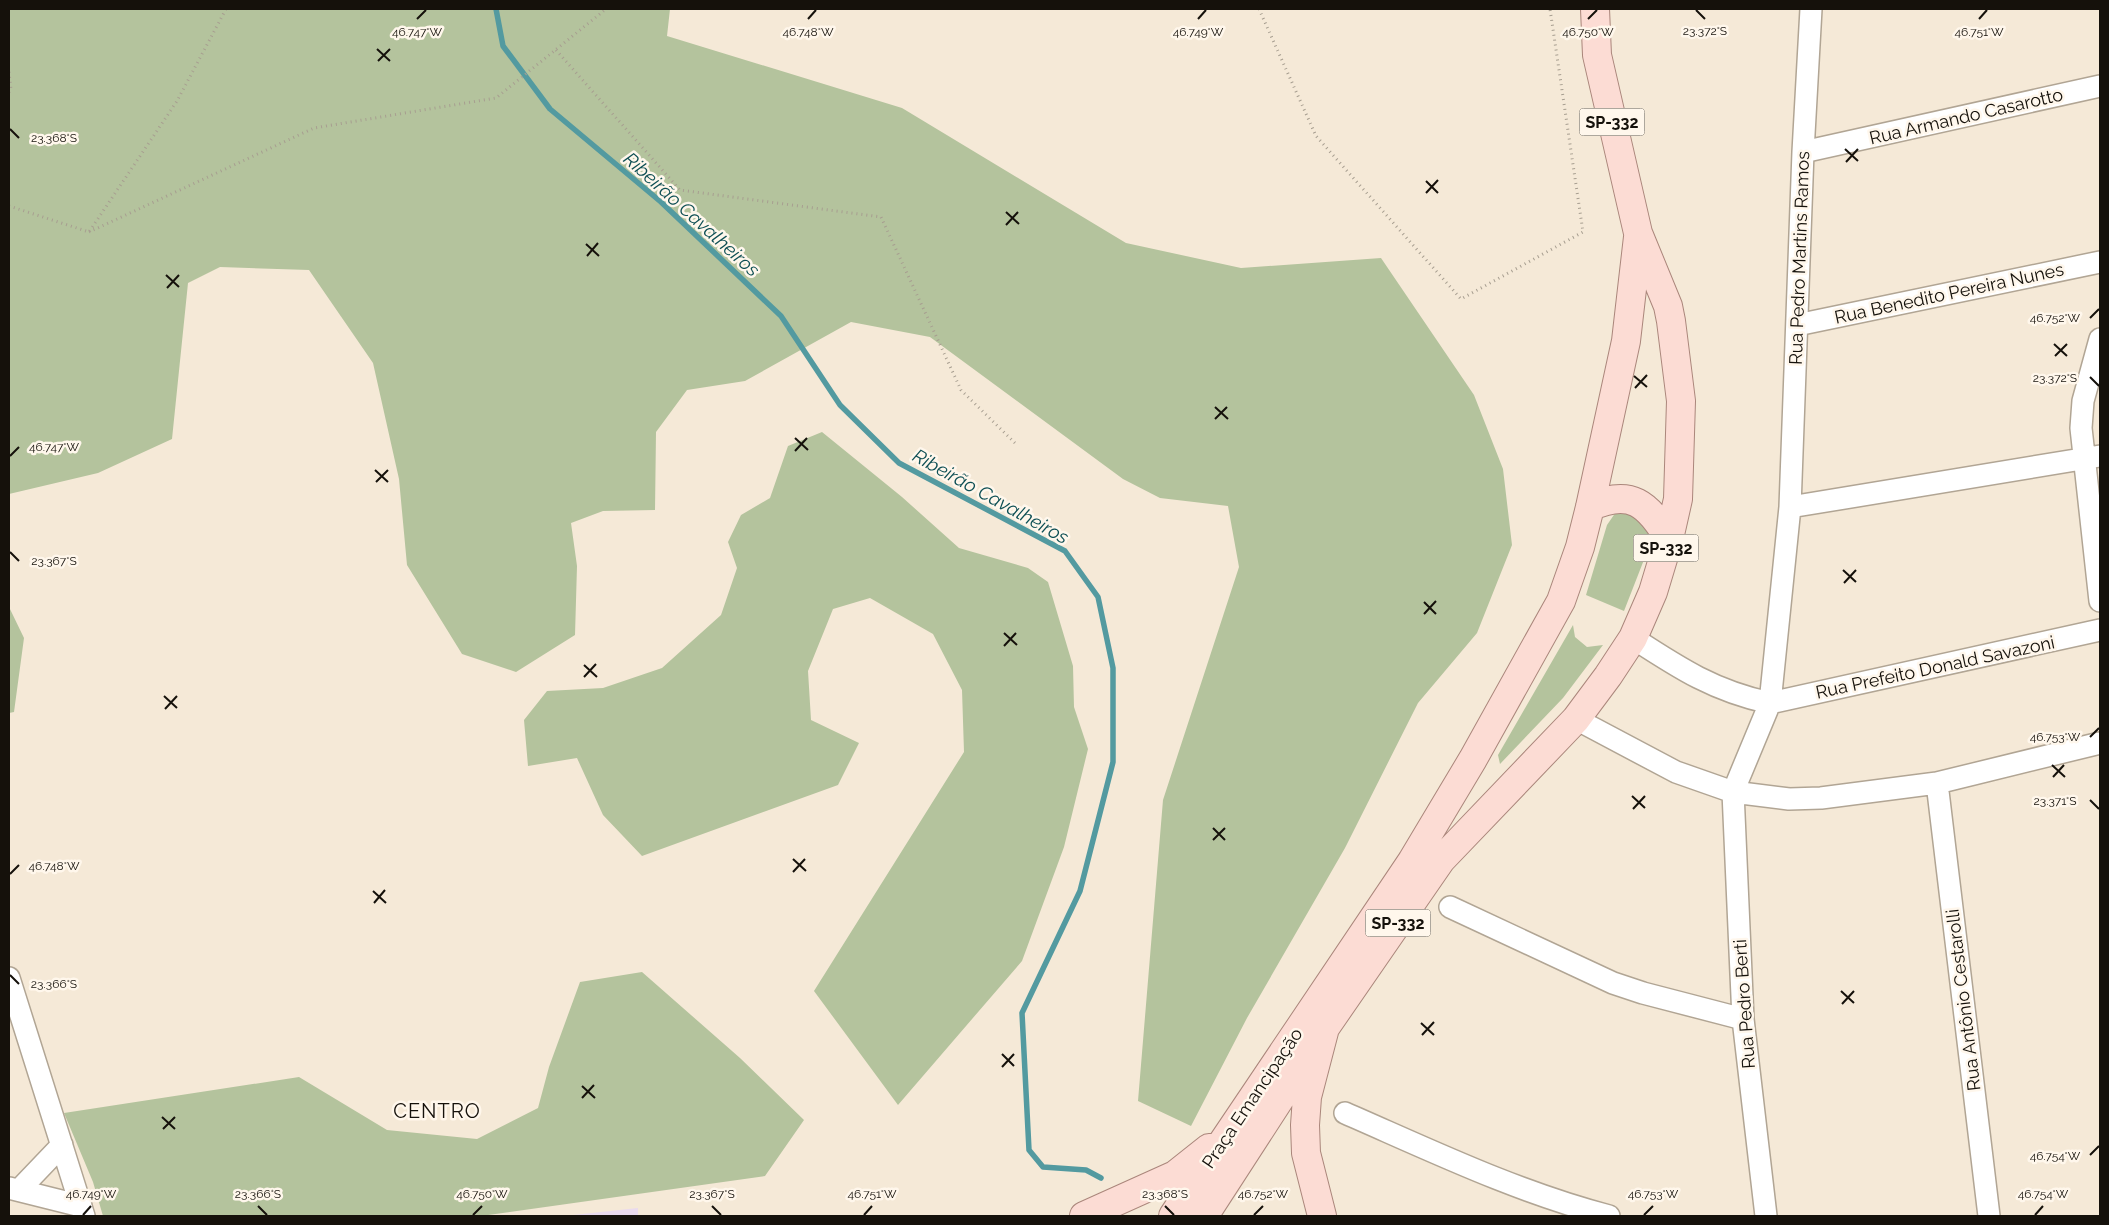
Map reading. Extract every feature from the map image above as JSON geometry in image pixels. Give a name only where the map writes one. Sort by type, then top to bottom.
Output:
[{"type":"main road","name":"SP-332","points":[[1319,1018],[1441,860],[1576,719],[1633,638],[1653,592],[1669,539],[1678,499],[1681,401],[1668,306],[1638,233],[1597,55],[1595,9]]},
{"type":"main road","name":"SP-332","points":[[1319,1018],[1491,728],[1561,602],[1580,547],[1590,507],[1626,341],[1638,233]]},
{"type":"main road","name":"SP-332","points":[[1590,507],[1618,499],[1632,500],[1644,506],[1669,539]]},
{"type":"main road","name":"Praça Emancipação","points":[[1174,1215],[1237,1120],[1319,1018]]},
{"type":"main road","name":"Praça Emancipação","points":[[1204,1216],[1266,1123],[1319,1018]]},
{"type":"main road","points":[[1319,1018],[1307,1097],[1305,1125],[1306,1153],[1322,1216]]},
{"type":"main road","points":[[1084,1216],[1175,1175],[1199,1158],[1237,1120]]},
{"type":"street","name":"Rua Pedro Martins Ramos","points":[[1733,792],[1770,703],[1790,507],[1803,152],[1812,9]]},
{"type":"street","name":"Rua Armando Casarotto","points":[[1803,152],[2100,86]]},
{"type":"street","name":"Rua Benedito Pereira Nunes","points":[[1797,325],[2100,262]]},
{"type":"street","points":[[2100,339],[2083,401],[2081,428],[2092,458],[2100,601]]},
{"type":"street","points":[[1790,507],[2092,458]]},
{"type":"street","name":"Rua Prefeito Donald Savazoni","points":[[1770,703],[2100,630]]},
{"type":"street","points":[[1633,638],[1692,676],[1721,690],[1770,703]]},
{"type":"street","points":[[1576,719],[1676,772],[1733,792],[1789,799],[1821,798],[1937,783],[2100,743]]},
{"type":"street","name":"Rua Antônio Cestarolli","points":[[1937,783],[1989,1216]]},
{"type":"street","name":"Rua Pedro Berti","points":[[1733,792],[1743,1019],[1766,1216]]},
{"type":"street","points":[[1450,907],[1613,983],[1643,993],[1743,1019]]},
{"type":"street","points":[[9,978],[82,1211]]},
{"type":"street","points":[[1344,1112],[1502,1182],[1566,1205],[1609,1216]]},
{"type":"street","points":[[62,1145],[14,1189],[82,1211]]},
{"type":"path","points":[[89,232],[177,101],[226,9]]},
{"type":"path","points":[[9,206],[89,232],[314,128],[496,98],[606,9]]},
{"type":"path","points":[[1259,9],[1316,136],[1461,299],[1584,232],[1550,9]]},
{"type":"path","points":[[556,50],[680,190],[881,217],[961,390],[1014,443]]},
{"type":"path","points":[[9,72],[11,90],[9,92]]},
{"type":"shaded area","points":[[638,1208],[638,1216],[564,1216]]},
{"type":"green space","points":[[9,9],[670,9],[667,36],[902,108],[1126,243],[1241,268],[1381,258],[1474,395],[1503,469],[1512,545],[1477,633],[1418,703],[1345,848],[1247,1018],[1191,1126],[1138,1101],[1163,800],[1239,567],[1228,506],[1160,498],[1123,479],[930,337],[851,322],[745,381],[687,390],[656,432],[655,510],[603,511],[571,523],[577,566],[575,635],[516,672],[462,654],[407,565],[399,479],[373,363],[309,270],[220,267],[188,283],[172,439],[98,473],[9,494]]},
{"type":"green space","points":[[822,432],[902,497],[959,548],[1028,568],[1048,582],[1073,666],[1074,707],[1088,749],[1064,847],[1022,961],[898,1105],[814,991],[964,752],[962,690],[933,634],[870,598],[833,609],[808,671],[811,720],[859,743],[838,785],[642,856],[603,815],[577,758],[528,766],[524,720],[547,691],[603,688],[662,668],[721,615],[737,568],[728,542],[741,515],[770,498],[788,446]]},
{"type":"green space","points":[[1618,509],[1650,521],[1647,552],[1624,611],[1586,595],[1607,525]]},
{"type":"green space","points":[[9,607],[24,638],[14,712],[9,713]]},
{"type":"green space","points":[[1573,625],[1575,637],[1587,647],[1603,645],[1563,698],[1500,764],[1498,755]]},
{"type":"green space","points":[[642,972],[740,1058],[804,1120],[765,1176],[481,1216],[103,1216],[93,1182],[64,1113],[299,1077],[387,1130],[477,1139],[538,1108],[549,1067],[580,982]]},
{"type":"waterway","name":"Ribeirão Cavalheiros","points":[[496,9],[503,46],[550,109],[661,202],[781,316],[840,405],[899,463],[1065,551],[1098,597],[1113,668],[1113,762],[1080,891],[1022,1013],[1029,1150],[1043,1167],[1086,1170],[1101,1178]]},
{"type":"district","name":"CENTRO","points":[[437,1111]]}]
